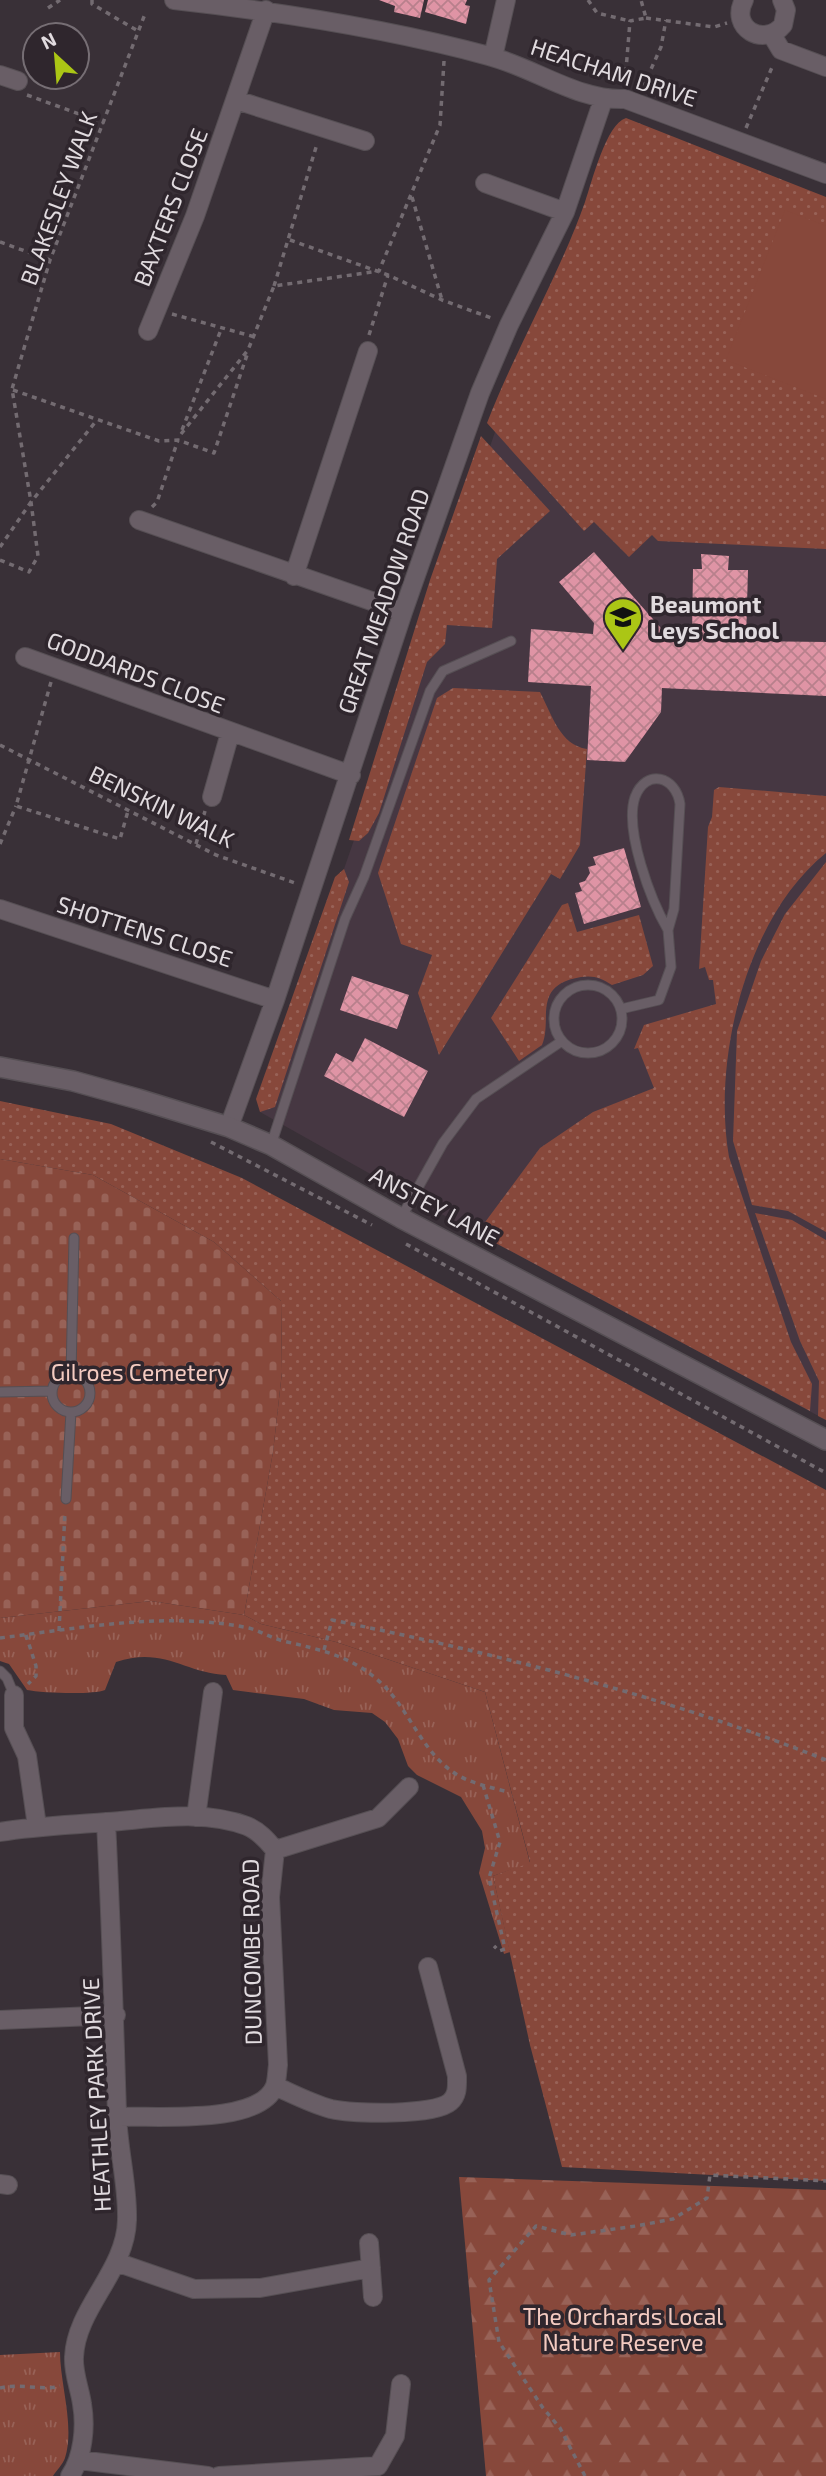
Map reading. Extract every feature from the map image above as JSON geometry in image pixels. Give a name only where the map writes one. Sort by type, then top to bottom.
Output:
[{"type":"main road","name":"ANSTEY LANE","points":[[0,1068],[73,1081],[229,1126],[271,1145],[401,1218],[826,1440]]},
{"type":"street","name":"HEACHAM DRIVE","points":[[174,0],[266,10],[310,8],[493,57],[603,100],[630,101],[825,171]]},
{"type":"street","points":[[493,57],[506,0]]},
{"type":"street","points":[[744,0],[741,20],[744,27],[757,36],[772,35],[783,25],[786,18],[782,0]]},
{"type":"street","name":"BAXTERS CLOSE","points":[[148,331],[195,216],[266,10]]},
{"type":"street","points":[[772,35],[781,50],[826,67]]},
{"type":"street","points":[[0,75],[18,81]]},
{"type":"street","points":[[236,100],[324,125],[365,141]]},
{"type":"street","name":"GREAT MEADOW ROAD","points":[[229,1126],[275,1000],[403,612],[480,393],[509,324],[565,212],[603,100]]},
{"type":"street","points":[[485,183],[565,212]]},
{"type":"street","points":[[294,576],[368,351]]},
{"type":"street","points":[[139,520],[403,612]]},
{"type":"street","name":"GODDARDS CLOSE","points":[[25,656],[351,775]]},
{"type":"street","name":"GODDARDS CLOSE","points":[[212,797],[230,733]]},
{"type":"street","name":"SHOTTENS CLOSE","points":[[0,909],[275,1000]]},
{"type":"street","points":[[196,1817],[213,1692]]},
{"type":"street","points":[[14,1695],[14,1728],[27,1756],[37,1826]]},
{"type":"street","points":[[275,1850],[378,1818],[409,1787]]},
{"type":"street","name":"DUNCOMBE ROAD","points":[[0,1832],[37,1826],[196,1817],[246,1826],[267,1839],[275,1850],[270,1897],[278,2065],[275,2087]]},
{"type":"street","name":"HEATHLEY PARK DRIVE","points":[[70,2476],[79,2460],[83,2406],[74,2358],[79,2333],[116,2262],[127,2222],[117,2117],[116,2015],[106,1822]]},
{"type":"street","points":[[117,2117],[233,2113],[258,2105],[275,2087],[331,2109],[359,2112],[420,2110],[447,2104],[456,2093],[457,2076],[428,1967]]},
{"type":"street","points":[[0,2020],[116,2015]]},
{"type":"street","points":[[369,2243],[373,2297]]},
{"type":"street","points":[[116,2262],[194,2289],[260,2288],[371,2269]]},
{"type":"street","points":[[219,2476],[382,2471],[395,2436],[401,2384]]},
{"type":"street","points":[[79,2460],[208,2476]]},
{"type":"lane","points":[[271,1145],[345,919],[364,877],[430,691],[443,670],[511,642]]},
{"type":"lane","points":[[621,1010],[659,1000],[671,967],[668,930],[674,909],[680,804],[672,783],[662,778],[652,778],[641,785],[635,799],[634,825],[655,908],[668,930]]},
{"type":"lane","points":[[592,985],[603,988],[612,994],[621,1010],[621,1026],[617,1037],[599,1051],[576,1051],[562,1041],[554,1027],[556,1005],[571,989],[592,985]]},
{"type":"lane","points":[[401,1218],[443,1143],[476,1099],[562,1041]]},
{"type":"lane","points":[[71,1375],[74,1238]]},
{"type":"lane","points":[[71,1375],[85,1380],[90,1391],[87,1403],[71,1412],[59,1408],[52,1391],[57,1381],[71,1375]]},
{"type":"lane","points":[[0,1392],[52,1391]]},
{"type":"lane","points":[[66,1499],[71,1412]]},
{"type":"lane","points":[[0,1671],[7,1678],[14,1695]]},
{"type":"path","points":[[48,8],[60,0]]},
{"type":"path","points":[[92,0],[92,4],[139,32]]},
{"type":"path","points":[[588,0],[597,13],[630,22],[646,18],[714,27],[741,20]]},
{"type":"path","points":[[641,0],[646,18]]},
{"type":"path","name":"BLAKESLEY WALK","points":[[0,560],[29,572],[38,556],[12,389],[50,260],[145,14]]},
{"type":"path","points":[[630,101],[661,47],[666,20]]},
{"type":"path","points":[[630,22],[630,101]]},
{"type":"path","points":[[379,271],[440,125],[445,45]]},
{"type":"path","points":[[740,142],[774,63]]},
{"type":"path","points":[[18,81],[27,95],[104,123]]},
{"type":"path","points":[[181,434],[256,337],[290,240],[324,125]]},
{"type":"path","points":[[412,195],[443,300]]},
{"type":"path","points":[[290,240],[379,271],[443,300],[509,324]]},
{"type":"path","points":[[0,242],[50,260]]},
{"type":"path","points":[[274,286],[379,271]]},
{"type":"path","points":[[368,351],[366,343],[388,275]]},
{"type":"path","points":[[157,309],[256,337]]},
{"type":"path","points":[[139,520],[157,502],[222,327]]},
{"type":"path","points":[[12,389],[159,441],[178,440],[214,453],[248,350]]},
{"type":"path","points":[[0,547],[31,502],[97,420]]},
{"type":"path","points":[[0,844],[16,806],[56,668]]},
{"type":"path","name":"BENSKIN WALK","points":[[0,745],[216,855],[313,889]]},
{"type":"path","points":[[196,845],[203,814],[212,797]]},
{"type":"path","points":[[16,806],[120,839],[128,811]]},
{"type":"path","points":[[205,1140],[376,1227]]},
{"type":"path","points":[[400,1240],[826,1473]]},
{"type":"path","points":[[59,1631],[66,1499]]},
{"type":"path","points":[[324,1650],[332,1620],[460,1646],[744,1728],[826,1760]]},
{"type":"path","points":[[0,1639],[125,1624],[190,1622],[250,1628],[275,1639],[324,1650],[360,1665],[377,1679],[453,1772],[508,1792]]},
{"type":"path","points":[[14,1695],[36,1676],[26,1635]]},
{"type":"path","points":[[483,1785],[500,1842],[489,1878],[505,1949],[499,1951],[494,1946]]},
{"type":"path","points":[[584,2476],[560,2428],[542,2408],[499,2342],[489,2280],[536,2226],[571,2235],[673,2219],[707,2198],[710,2175],[826,2180]]},
{"type":"path","points":[[0,2388],[26,2384],[51,2389],[76,2380]]},
{"type":"shaded area","name":"Beaumont Leys School","points":[[826,208],[826,1420],[456,1222],[260,1112],[495,432],[551,298]]},
{"type":"green space","points":[[626,118],[826,197],[826,549],[658,541],[652,535],[629,557],[594,522],[584,531],[487,423],[574,230],[606,142],[612,131]]},
{"type":"green space","points":[[785,210],[826,226],[826,399],[726,360]]},
{"type":"green space","points":[[481,436],[550,511],[497,559],[492,628],[447,625],[445,644],[427,662],[379,813],[368,833],[359,841],[349,840],[430,580]]},
{"type":"green space","points":[[453,688],[540,692],[563,735],[570,742],[587,749],[580,845],[560,879],[551,874],[439,1055],[418,993],[432,955],[401,944],[378,873],[437,698]]},
{"type":"green space","points":[[719,787],[826,796],[826,853],[798,880],[775,914],[756,952],[741,993],[731,1035],[726,1078],[725,1119],[729,1157],[791,1342],[812,1384],[810,1411],[477,1233],[540,1148],[593,1112],[654,1088],[638,1048],[634,1049],[644,1025],[716,1004],[713,980],[709,980],[705,967],[699,969],[708,827],[712,817],[714,790]]},
{"type":"green space","points":[[826,862],[826,1232],[788,1211],[752,1205],[733,1141],[737,1031],[761,961],[785,914]]},
{"type":"green space","points":[[344,869],[349,882],[275,1107],[260,1112],[256,1099],[335,877]]},
{"type":"green space","points":[[568,903],[577,932],[639,915],[653,966],[643,975],[612,985],[585,976],[565,981],[555,987],[547,1005],[542,1045],[519,1061],[491,1018],[562,905]]},
{"type":"green space","points":[[0,1101],[111,1124],[242,1178],[826,1490],[826,2181],[562,2167],[530,2045],[493,1876],[530,1862],[485,1692],[336,1642],[261,1624],[244,1615],[273,1452],[282,1372],[281,1301],[214,1242],[93,1175],[0,1159]]},
{"type":"green space","name":"Gilroes Cemetery","points":[[0,1159],[93,1175],[214,1242],[281,1301],[282,1372],[273,1452],[244,1615],[151,1601],[0,1618]]},
{"type":"green space","points":[[755,1213],[792,1220],[826,1240],[826,1420],[818,1416],[819,1381],[800,1341]]},
{"type":"green space","points":[[151,1601],[244,1615],[261,1624],[336,1642],[485,1692],[530,1863],[493,1876],[510,1952],[504,1954],[479,1873],[485,1848],[482,1831],[461,1797],[417,1775],[408,1766],[398,1739],[385,1722],[372,1713],[334,1710],[304,1699],[233,1690],[226,1675],[147,1657],[116,1662],[105,1690],[99,1692],[34,1691],[27,1690],[9,1664],[0,1661],[0,1618]]},
{"type":"green space","name":"The Orchards Local Nature Reserve","points":[[459,2177],[826,2190],[826,2476],[486,2476]]},
{"type":"green space","points":[[60,2352],[68,2419],[68,2446],[64,2460],[53,2476],[0,2476],[0,2355]]},
{"type":"building","points":[[379,0],[424,0],[420,18],[394,12],[395,6]]},
{"type":"building","points":[[428,0],[467,0],[465,5],[470,6],[466,24],[425,12]]},
{"type":"building","points":[[594,552],[667,635],[692,635],[693,569],[702,569],[701,554],[729,556],[728,570],[748,570],[746,641],[826,642],[826,696],[662,688],[661,712],[625,762],[587,760],[591,686],[528,682],[531,629],[593,634],[594,623],[559,582]]},
{"type":"building","points":[[624,848],[641,907],[584,924],[575,893],[582,891],[579,883],[585,881],[590,873],[588,867],[596,865],[593,857]]},
{"type":"building","points":[[352,976],[409,995],[397,1029],[340,1010]]},
{"type":"building","points":[[365,1038],[428,1071],[404,1117],[324,1076],[336,1053],[353,1062]]},
{"type":"place","name":"Beaumont Leys School","points":[[623,651]]}]
